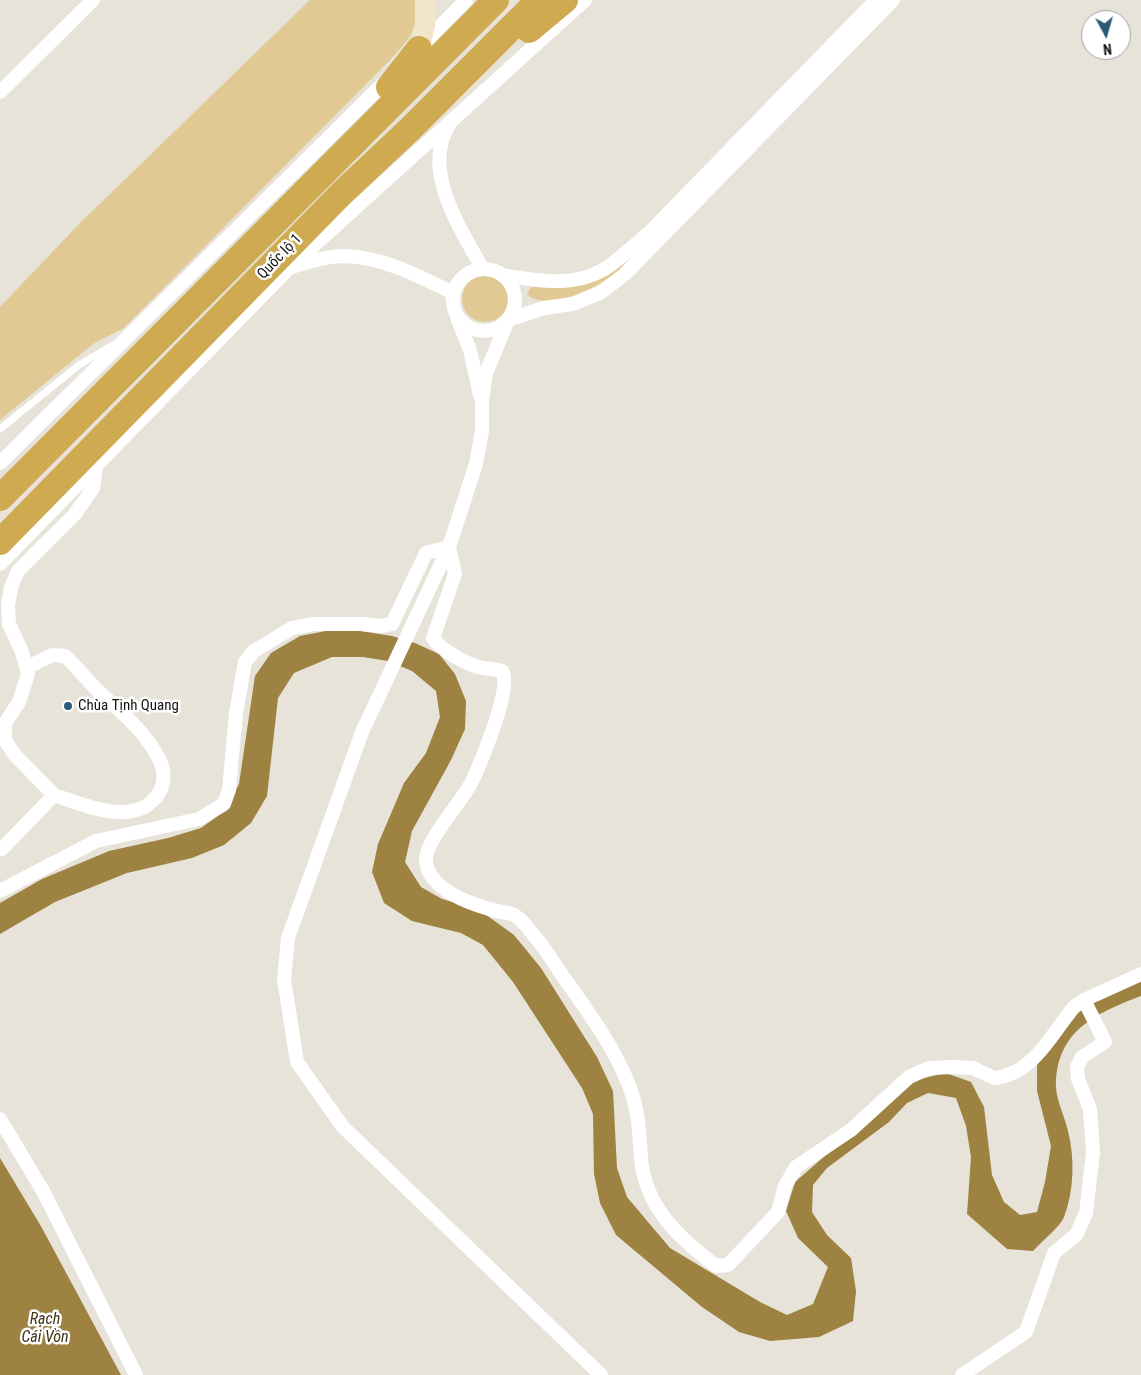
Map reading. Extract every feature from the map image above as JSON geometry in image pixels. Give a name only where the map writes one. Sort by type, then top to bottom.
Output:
[{"type":"highway","name":"Quốc lộ 1","points":[[1,497],[496,0]]},
{"type":"highway","name":"Quốc lộ 1","points":[[0,542],[28,525],[142,399],[342,193],[410,130],[539,0]]},
{"type":"highway","points":[[410,130],[565,0]]},
{"type":"highway","points":[[314,183],[419,48]]},
{"type":"highway","points":[[142,399],[289,268]]},
{"type":"street","points":[[0,92],[93,0]]},
{"type":"street","points":[[419,48],[425,26],[425,0]]},
{"type":"street","points":[[0,463],[466,0]]},
{"type":"street","points":[[0,564],[28,525],[96,466],[289,268],[585,0]]},
{"type":"street","points":[[482,400],[470,350],[456,314],[453,293],[464,276],[472,271],[483,269],[502,275],[543,282],[572,280],[589,276],[610,266],[651,231],[876,0]]},
{"type":"street","points":[[456,314],[462,322],[480,331],[495,328],[508,320],[544,308],[573,304],[600,293],[624,275],[893,0]]},
{"type":"street","points":[[455,116],[446,130],[441,150],[445,196],[451,214],[483,269]]},
{"type":"street","points":[[289,268],[319,259],[344,256],[370,259],[415,274],[453,293]]},
{"type":"street","points":[[502,275],[514,291],[515,301],[486,373],[482,400],[482,431],[476,464],[449,547],[362,732],[288,938],[284,979],[296,1062],[343,1127],[601,1375]]},
{"type":"street","points":[[28,667],[52,655],[65,656],[146,737],[163,770],[161,790],[149,806],[134,812],[122,813],[54,795],[14,754],[5,740],[4,723],[19,702],[28,674],[28,667],[9,624],[8,605],[11,588],[18,571],[75,514],[93,488],[96,466]]},
{"type":"street","points":[[0,891],[96,841],[199,819],[214,812],[224,804],[229,790],[236,713],[245,662],[254,651],[292,628],[314,624],[353,623],[380,626],[392,624],[426,553],[449,547]]},
{"type":"street","points":[[449,547],[455,574],[432,634],[433,638],[437,644],[466,661],[482,668],[502,671],[505,676],[505,683],[500,706],[483,756],[470,785],[427,850],[427,866],[431,875],[446,890],[492,910],[513,915],[532,932],[584,1005],[630,1087],[639,1116],[644,1180],[660,1215],[674,1232],[716,1266],[728,1265],[778,1212],[785,1186],[796,1167],[851,1130],[909,1077],[930,1068],[954,1067],[973,1068],[994,1078],[1007,1075],[1037,1057],[1060,1023],[1074,1007],[1141,974]]},
{"type":"street","points":[[2,849],[54,795]]},
{"type":"street","points":[[962,1375],[1026,1332],[1054,1254],[1076,1235],[1086,1213],[1093,1152],[1090,1108],[1078,1078],[1077,1067],[1082,1057],[1104,1043],[1085,1002]]},
{"type":"street","points":[[0,1119],[53,1209],[136,1375]]},
{"type":"lane","points":[[0,429],[79,365],[128,336]]},
{"type":"lane","points":[[0,535],[18,571]]},
{"type":"shaded area","points":[[310,0],[417,0],[416,19],[407,40],[390,60],[124,328],[93,344],[0,420],[0,307],[80,223]]},
{"type":"shaded area","points":[[632,255],[609,278],[573,296],[546,301],[535,299],[527,294],[531,287],[567,287]]},
{"type":"shaded area","points":[[490,276],[502,282],[507,290],[507,308],[502,316],[494,321],[480,322],[468,316],[463,308],[462,294],[468,282],[476,277]]},
{"type":"water","points":[[341,628],[392,636],[415,643],[439,654],[455,674],[466,701],[465,729],[451,760],[412,831],[405,862],[421,887],[442,899],[478,909],[514,935],[541,968],[597,1057],[613,1091],[617,1168],[627,1197],[670,1248],[760,1302],[787,1315],[813,1304],[828,1267],[798,1238],[786,1211],[795,1182],[911,1081],[946,1073],[971,1082],[984,1107],[992,1175],[1004,1202],[1020,1215],[1037,1212],[1045,1182],[1051,1146],[1037,1091],[1037,1065],[1051,1037],[1081,1006],[1141,977],[1141,996],[1094,1017],[1071,1038],[1063,1051],[1058,1067],[1056,1091],[1067,1126],[1072,1152],[1072,1185],[1064,1217],[1058,1225],[1033,1251],[1007,1249],[967,1214],[971,1157],[966,1126],[956,1098],[928,1093],[907,1103],[889,1122],[827,1168],[813,1185],[812,1212],[827,1235],[851,1258],[856,1291],[853,1321],[819,1337],[770,1341],[739,1332],[702,1307],[616,1235],[600,1203],[594,1174],[593,1114],[582,1088],[513,982],[483,945],[461,933],[412,921],[384,903],[372,872],[378,844],[404,783],[426,753],[440,717],[436,691],[412,671],[388,661],[363,657],[332,657],[294,673],[278,698],[267,796],[251,823],[224,845],[192,858],[127,873],[55,902],[0,934],[0,903],[42,879],[109,851],[168,838],[201,828],[226,810],[239,784],[255,676],[271,653],[300,636]]},
{"type":"water","name":"Rạch Cái Vồn","points":[[0,1158],[42,1228],[121,1375],[0,1375]]},
{"type":"place","name":"Chùa Tịnh Quang","points":[[68,706]]}]
